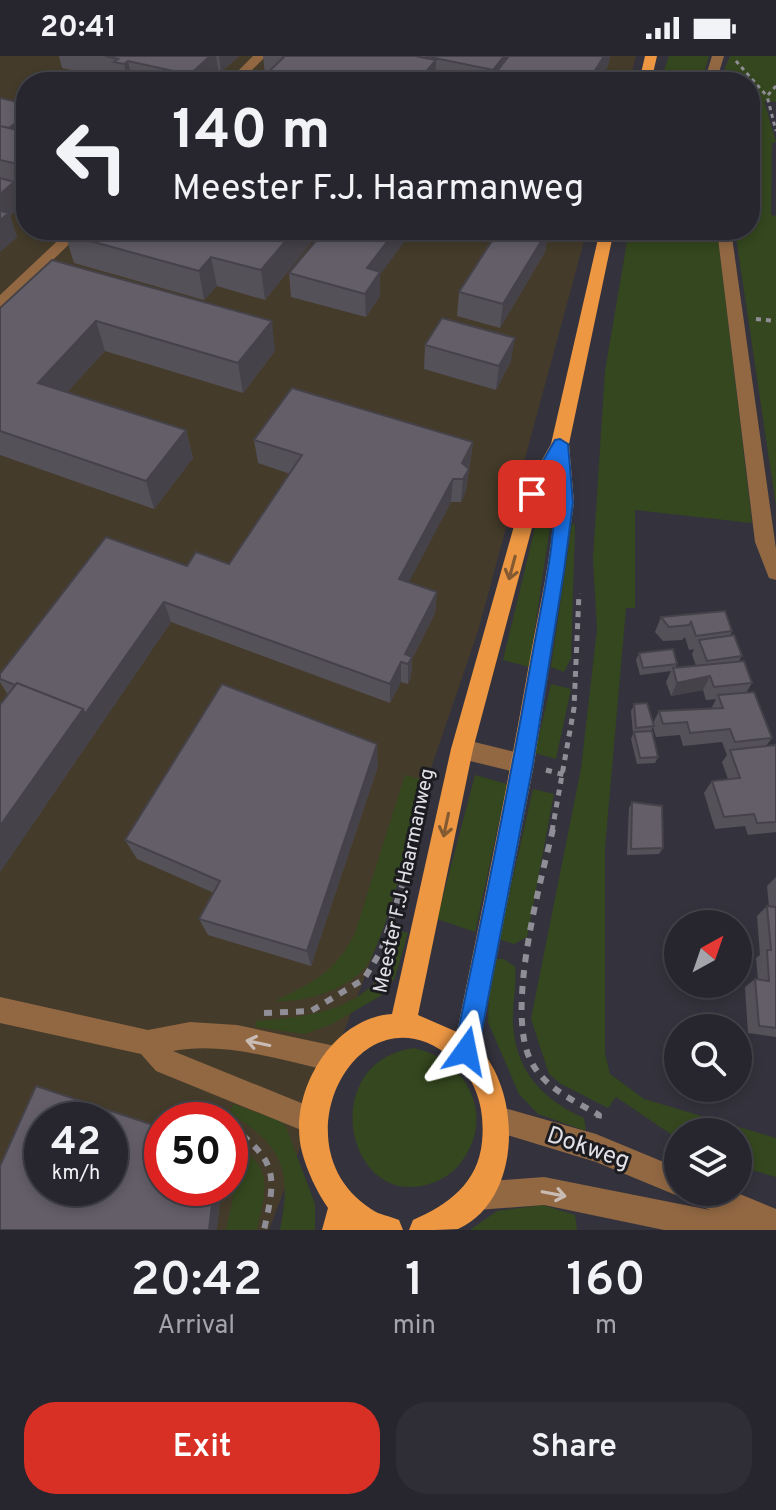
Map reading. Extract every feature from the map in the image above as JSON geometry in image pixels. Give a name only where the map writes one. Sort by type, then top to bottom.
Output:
[{"type":"main road","name":"Meester F.J. Haarmanweg","points":[[403,1024],[462,749],[532,494],[560,444],[605,240]]},
{"type":"main road","name":"Meester F.J. Haarmanweg","points":[[466,1051],[523,764],[565,503],[560,444]]},
{"type":"main road","points":[[389,1230],[340,1218],[318,1166],[311,1121],[319,1087],[335,1059],[365,1034],[403,1024],[436,1031],[466,1051],[487,1082],[497,1119],[494,1160],[477,1196],[448,1222],[423,1230]]},
{"type":"street","points":[[243,72],[260,56]]},
{"type":"street","points":[[0,303],[66,240]]},
{"type":"street","points":[[725,240],[764,542],[776,573]]},
{"type":"street","points":[[462,749],[523,764]]},
{"type":"street","points":[[0,1010],[148,1043],[190,1035],[237,1038],[335,1059]]},
{"type":"street","points":[[148,1043],[165,1062],[311,1121]]},
{"type":"street","name":"Dokweg","points":[[497,1119],[596,1148],[664,1176]]},
{"type":"street","points":[[477,1196],[544,1191],[704,1224],[776,1224]]},
{"type":"street","points":[[734,1206],[776,1224]]},
{"type":"path","points":[[732,56],[745,72]]},
{"type":"path","points":[[776,86],[768,99],[776,131]]},
{"type":"path","points":[[760,89],[776,103]]},
{"type":"path","points":[[764,319],[776,321]]},
{"type":"path","points":[[579,590],[579,680],[565,775],[528,953],[520,1019],[527,1053],[542,1081],[599,1115],[596,1148]]},
{"type":"path","name":"Meester F.J. Haarmanweg","points":[[237,1038],[244,1014],[311,1011],[364,979],[381,951],[405,874]]},
{"type":"path","points":[[248,1139],[263,1151],[273,1189],[264,1230]]},
{"type":"shaded area","points":[[0,56],[636,56],[632,72],[16,72],[16,240],[584,240],[478,631],[428,777],[376,947],[269,1230],[0,1230]]},
{"type":"green space","points":[[669,56],[709,56],[704,72],[663,72]]},
{"type":"green space","points":[[730,56],[776,56],[776,102],[764,101],[776,142],[772,143],[771,215],[776,216],[776,506],[736,240],[760,240],[760,72],[723,72]]},
{"type":"green space","points":[[627,240],[718,240],[752,523],[635,510],[635,608],[626,608],[605,848],[605,1054],[610,1074],[644,1099],[708,1118],[664,1118],[664,1130],[616,1097],[608,1108],[561,1084],[549,1074],[531,1019],[581,769],[597,629],[593,559],[605,371]]},
{"type":"green space","points":[[549,470],[558,473],[529,667],[503,660]]},
{"type":"green space","points":[[572,523],[575,525],[571,658],[564,672],[551,667]]},
{"type":"green space","points":[[551,684],[571,689],[556,759],[535,753]]},
{"type":"green space","points":[[405,775],[427,781],[373,955],[357,976],[335,989],[311,997],[275,1001],[322,975],[347,947],[355,933]]},
{"type":"green space","points":[[475,775],[507,784],[475,932],[437,919]]},
{"type":"green space","points":[[533,789],[554,794],[527,937],[514,944],[499,939]]},
{"type":"green space","points":[[401,931],[408,933],[395,978],[382,995],[332,1024],[305,1034],[255,1027],[256,1021],[307,1015],[339,1006],[368,989],[385,971]]},
{"type":"green space","points":[[497,959],[504,959],[515,967],[513,1023],[519,1056],[544,1093],[584,1118],[586,1131],[538,1114],[519,1094],[488,1022],[489,991]]},
{"type":"green space","points":[[414,1048],[432,1054],[461,1076],[470,1091],[476,1125],[472,1143],[462,1161],[445,1177],[422,1186],[395,1185],[374,1173],[360,1152],[353,1128],[354,1101],[364,1077],[384,1058]]},
{"type":"green space","points":[[248,1109],[280,1121],[286,1127],[315,1204],[315,1230],[280,1230],[285,1191],[283,1175],[272,1148],[248,1125]]},
{"type":"green space","points":[[752,1131],[776,1138],[776,1177],[752,1170]]},
{"type":"green space","points":[[248,1154],[261,1169],[264,1178],[257,1230],[226,1230],[231,1206],[248,1206]]},
{"type":"green space","points":[[543,1205],[575,1215],[577,1230],[470,1230],[497,1211]]},
{"type":"building","points":[[105,56],[210,56],[193,72],[178,72],[128,61],[124,64],[114,62],[118,59]]},
{"type":"building","points":[[285,56],[415,56],[436,60],[426,72],[268,72]]},
{"type":"building","points":[[425,56],[504,56],[493,70]]},
{"type":"building","points":[[509,56],[604,56],[594,72],[496,72]]},
{"type":"building","points":[[0,98],[16,102],[16,123],[9,128],[0,126]]},
{"type":"building","points":[[0,126],[16,130],[16,164],[0,160]]},
{"type":"building","points":[[0,178],[14,182],[0,194]]},
{"type":"building","points":[[0,211],[9,213],[0,220]]},
{"type":"building","points":[[87,240],[286,240],[261,270],[211,257],[199,271]]},
{"type":"building","points":[[317,240],[388,240],[367,268],[380,272],[365,294],[289,273]]},
{"type":"building","points":[[493,240],[542,240],[503,304],[459,292]]},
{"type":"building","points":[[52,260],[272,321],[238,363],[96,321],[38,383],[186,430],[146,481],[0,431],[0,308]]},
{"type":"building","points":[[442,318],[515,338],[499,366],[425,345]]},
{"type":"building","points":[[292,388],[473,442],[462,463],[469,469],[463,479],[453,479],[399,579],[437,592],[405,654],[412,657],[408,664],[401,662],[390,684],[164,602],[85,714],[83,709],[0,679],[0,674],[106,537],[187,566],[196,552],[229,564],[302,455],[254,440]]},
{"type":"building","points":[[725,611],[732,631],[696,636],[691,622],[689,625],[669,627],[661,617]]},
{"type":"building","points":[[734,635],[742,656],[707,661],[699,640]]},
{"type":"building","points":[[673,649],[677,664],[643,668],[639,653]]},
{"type":"building","points":[[744,661],[752,683],[714,687],[710,676],[677,683],[673,668]]},
{"type":"building","points":[[17,683],[83,709],[0,826],[0,705]]},
{"type":"building","points":[[222,684],[377,744],[307,951],[199,919],[220,881],[125,840]]},
{"type":"building","points":[[754,692],[772,738],[735,742],[730,729],[690,733],[687,722],[663,724],[659,711],[723,708],[718,695]]},
{"type":"building","points":[[647,703],[654,726],[636,728],[634,704]]},
{"type":"building","points":[[652,731],[658,757],[640,758],[634,732]]},
{"type":"building","points":[[776,745],[776,822],[757,823],[754,814],[724,817],[712,781],[740,778],[730,750]]},
{"type":"building","points":[[632,802],[662,806],[663,848],[631,849]]},
{"type":"building","points":[[767,906],[776,907],[776,1028],[759,1026],[755,979],[769,981],[767,950],[771,950]]},
{"type":"building","points":[[36,1086],[84,1102],[29,1102]]},
{"type":"building","points":[[24,1113],[24,1206],[128,1206],[128,1117],[144,1122],[144,1206],[212,1206],[209,1230],[0,1230],[0,1166]]},
{"type":"route","points":[[466,1051],[523,764],[555,571],[565,503],[560,444],[532,494]]}]
